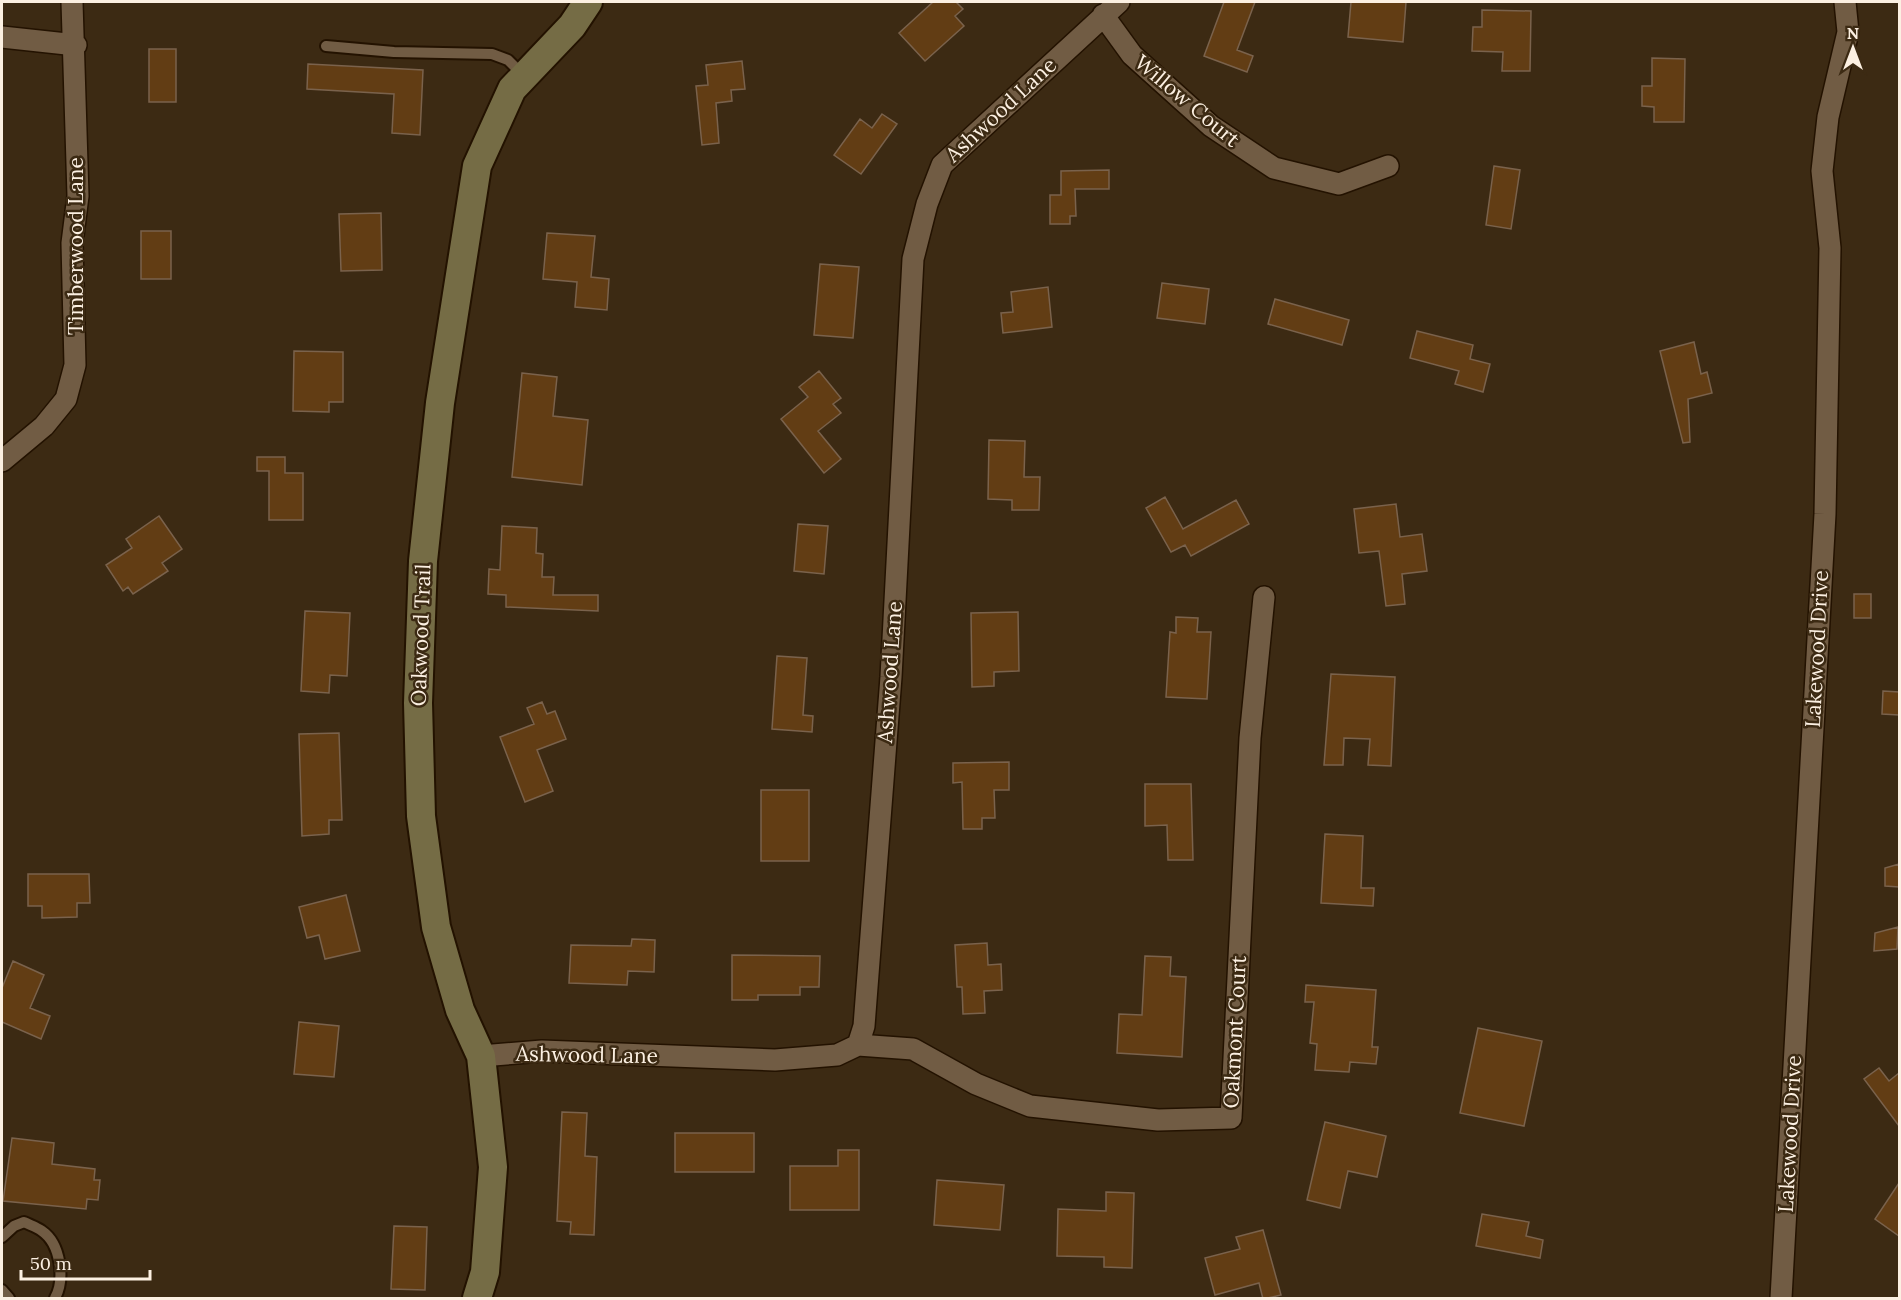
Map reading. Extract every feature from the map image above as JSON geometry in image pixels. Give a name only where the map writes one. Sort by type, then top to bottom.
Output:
[{"type":"street","name":"Timberwood Lane","points":[[2,461],[44,426],[66,399],[75,365],[72,243],[78,196],[76,45],[72,2]]},
{"type":"street","name":"Oakwood Trail","points":[[477,1299],[485,1272],[493,1167],[482,1056],[460,1010],[436,927],[421,816],[418,704],[423,570],[440,403],[477,166],[512,89],[572,26],[588,2]]},
{"type":"street","name":"Lakewood Drive","points":[[1781,1299],[1825,514],[1830,248],[1822,171],[1828,117],[1848,32],[1845,2]]},
{"type":"street","name":"Willow Court","points":[[1111,8],[1140,62],[1211,126],[1274,168],[1339,184],[1388,166]]},
{"type":"street","name":"Ashwood Lane","points":[[482,1056],[542,1051],[775,1060],[837,1055],[858,1045],[864,1026],[891,677],[913,259],[927,204],[942,165],[985,128],[1111,8]]},
{"type":"street","points":[[2,37],[76,45]]},
{"type":"street","name":"Oakmont Court","points":[[858,1045],[913,1049],[975,1083],[1030,1106],[1158,1120],[1231,1118],[1250,738],[1264,597]]},
{"type":"lane","points":[[326,46],[372,51],[492,54],[508,60],[524,76]]},
{"type":"lane","points":[[2,1237],[14,1226],[24,1222],[44,1231],[58,1256],[60,1276],[55,1299]]},
{"type":"lane","points":[[2,1290],[9,1299]]},
{"type":"building","points":[[933,2],[956,2],[963,9],[955,16],[964,26],[925,61],[899,33]]},
{"type":"building","points":[[1224,2],[1255,2],[1237,50],[1253,56],[1247,72],[1204,56]]},
{"type":"building","points":[[1351,2],[1406,2],[1403,42],[1348,37]]},
{"type":"building","points":[[1482,10],[1531,11],[1530,71],[1502,71],[1503,52],[1472,51],[1473,27],[1482,27]]},
{"type":"building","points":[[149,49],[176,49],[176,102],[149,102]]},
{"type":"building","points":[[1652,58],[1685,59],[1684,122],[1654,122],[1654,107],[1642,106],[1642,86],[1652,86]]},
{"type":"building","points":[[742,61],[745,89],[731,90],[732,101],[716,103],[719,143],[702,145],[696,86],[708,85],[706,65]]},
{"type":"building","points":[[308,64],[423,70],[420,135],[392,133],[394,94],[307,89]]},
{"type":"building","points":[[882,114],[897,124],[861,174],[834,155],[860,119],[872,128]]},
{"type":"building","points":[[1494,166],[1520,170],[1511,229],[1486,225]]},
{"type":"building","points":[[1109,170],[1109,189],[1075,189],[1076,216],[1070,216],[1070,224],[1050,224],[1050,195],[1061,195],[1061,171]]},
{"type":"building","points":[[381,213],[382,270],[341,271],[339,214]]},
{"type":"building","points":[[141,231],[171,231],[171,279],[141,279]]},
{"type":"building","points":[[547,233],[595,236],[591,277],[609,279],[607,310],[575,307],[577,282],[543,279]]},
{"type":"building","points":[[820,264],[859,267],[853,338],[814,335]]},
{"type":"building","points":[[1162,283],[1209,289],[1205,324],[1157,318]]},
{"type":"building","points":[[1048,287],[1052,327],[1003,333],[1001,313],[1013,312],[1011,292]]},
{"type":"building","points":[[1275,299],[1349,320],[1342,345],[1268,324]]},
{"type":"building","points":[[1417,331],[1473,345],[1470,359],[1490,364],[1483,392],[1455,384],[1459,371],[1410,358]]},
{"type":"building","points":[[1694,342],[1701,374],[1707,372],[1712,393],[1688,399],[1690,442],[1683,443],[1660,351]]},
{"type":"building","points":[[294,351],[343,352],[343,402],[329,402],[329,412],[293,411]]},
{"type":"building","points":[[819,371],[841,398],[833,404],[841,413],[818,431],[841,459],[824,473],[781,419],[808,397],[799,387]]},
{"type":"building","points":[[522,373],[557,377],[553,416],[588,420],[582,485],[512,477]]},
{"type":"building","points":[[989,440],[1025,441],[1024,477],[1040,477],[1039,510],[1012,510],[1012,500],[988,499]]},
{"type":"building","points":[[257,457],[285,457],[285,473],[303,473],[303,520],[269,520],[269,471],[257,471]]},
{"type":"building","points":[[1165,497],[1183,529],[1236,500],[1249,524],[1191,556],[1185,545],[1171,552],[1146,508]]},
{"type":"building","points":[[1396,504],[1400,537],[1422,534],[1427,571],[1402,574],[1405,604],[1386,606],[1379,551],[1359,553],[1354,509]]},
{"type":"building","points":[[159,516],[182,549],[162,563],[168,571],[133,594],[128,587],[123,591],[106,565],[132,548],[126,539]]},
{"type":"building","points":[[798,524],[828,526],[824,574],[794,571]]},
{"type":"building","points":[[502,526],[537,528],[536,553],[543,554],[542,577],[554,577],[553,595],[598,595],[598,611],[506,607],[506,595],[488,594],[489,569],[500,570]]},
{"type":"building","points":[[1854,594],[1871,594],[1871,618],[1854,618]]},
{"type":"building","points":[[305,611],[350,613],[347,676],[330,675],[329,693],[301,691]]},
{"type":"building","points":[[1018,612],[1019,671],[994,672],[994,686],[972,687],[971,613]]},
{"type":"building","points":[[1176,617],[1198,618],[1197,632],[1211,632],[1207,699],[1166,697],[1170,632],[1176,633]]},
{"type":"building","points":[[777,656],[807,658],[803,715],[813,716],[812,732],[772,729]]},
{"type":"building","points":[[1331,674],[1395,677],[1391,766],[1368,765],[1370,739],[1344,738],[1343,765],[1324,765]]},
{"type":"building","points":[[1883,691],[1899,692],[1899,715],[1882,714]]},
{"type":"building","points":[[542,702],[547,714],[555,711],[566,739],[537,750],[553,791],[525,802],[500,737],[534,724],[527,708]]},
{"type":"building","points":[[339,733],[342,820],[329,820],[329,834],[302,836],[299,734]]},
{"type":"building","points":[[1009,762],[1009,790],[994,790],[995,818],[982,818],[982,829],[963,829],[962,782],[953,783],[953,763]]},
{"type":"building","points":[[1145,784],[1191,784],[1193,860],[1168,860],[1167,825],[1145,826]]},
{"type":"building","points":[[761,790],[809,790],[809,861],[761,861]]},
{"type":"building","points":[[1325,834],[1363,836],[1361,888],[1374,888],[1373,906],[1321,903]]},
{"type":"building","points":[[1899,864],[1899,887],[1885,886],[1885,868]]},
{"type":"building","points":[[28,874],[89,874],[90,903],[77,903],[77,917],[42,918],[42,906],[28,906]]},
{"type":"building","points":[[346,895],[360,951],[325,959],[319,935],[307,938],[299,907]]},
{"type":"building","points":[[1898,927],[1897,949],[1874,951],[1875,933]]},
{"type":"building","points":[[632,939],[655,940],[654,972],[628,971],[627,985],[569,983],[571,945],[631,946]]},
{"type":"building","points":[[987,943],[988,965],[1001,964],[1002,990],[984,991],[985,1013],[963,1014],[962,987],[957,987],[955,945]]},
{"type":"building","points":[[732,955],[820,956],[819,987],[800,987],[800,995],[758,995],[758,1000],[732,1000]]},
{"type":"building","points":[[1145,956],[1171,957],[1170,976],[1186,977],[1182,1057],[1117,1053],[1119,1014],[1142,1015]]},
{"type":"building","points":[[13,961],[44,975],[30,1008],[50,1016],[41,1039],[2,1022],[2,988]]},
{"type":"building","points":[[1306,985],[1376,990],[1372,1047],[1378,1047],[1376,1064],[1350,1062],[1349,1072],[1315,1070],[1317,1044],[1310,1043],[1314,1002],[1305,1002]]},
{"type":"building","points":[[299,1022],[339,1026],[334,1077],[294,1074]]},
{"type":"building","points":[[1478,1028],[1542,1041],[1524,1126],[1460,1113]]},
{"type":"building","points":[[1879,1068],[1889,1081],[1899,1073],[1899,1126],[1864,1079]]},
{"type":"building","points":[[562,1112],[587,1113],[585,1156],[597,1157],[594,1235],[570,1234],[571,1222],[557,1221]]},
{"type":"building","points":[[1325,1122],[1386,1136],[1377,1177],[1348,1171],[1340,1208],[1307,1200]]},
{"type":"building","points":[[675,1133],[754,1133],[754,1172],[675,1172]]},
{"type":"building","points":[[12,1138],[54,1143],[52,1164],[95,1169],[94,1180],[100,1180],[98,1200],[87,1199],[86,1209],[3,1201]]},
{"type":"building","points":[[838,1150],[859,1150],[859,1210],[790,1210],[790,1166],[838,1166]]},
{"type":"building","points":[[937,1180],[1004,1185],[1000,1230],[934,1225]]},
{"type":"building","points":[[1899,1183],[1899,1236],[1875,1219]]},
{"type":"building","points":[[1106,1192],[1134,1193],[1132,1268],[1104,1267],[1104,1257],[1057,1256],[1058,1209],[1106,1211]]},
{"type":"building","points":[[1482,1214],[1529,1222],[1526,1236],[1543,1240],[1540,1258],[1476,1246]]},
{"type":"building","points":[[394,1226],[427,1227],[425,1290],[391,1289]]},
{"type":"building","points":[[1263,1230],[1281,1295],[1263,1299],[1259,1283],[1215,1295],[1205,1258],[1240,1249],[1236,1237]]}]
